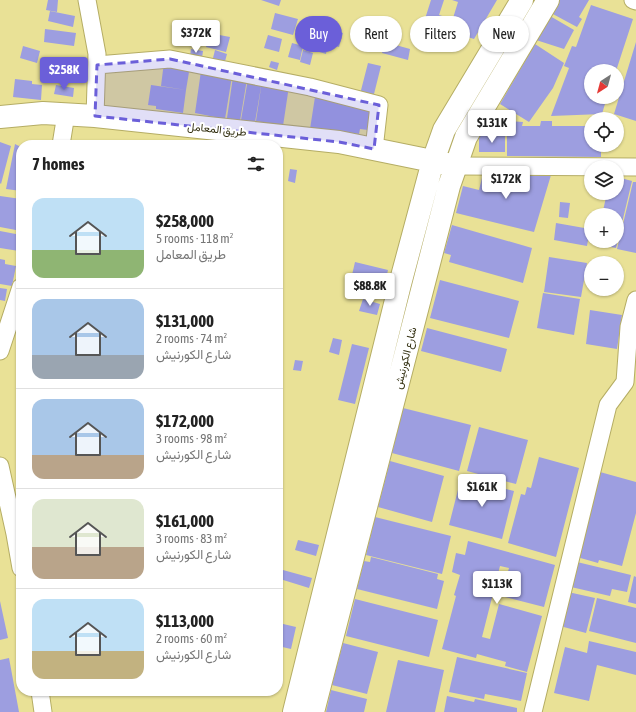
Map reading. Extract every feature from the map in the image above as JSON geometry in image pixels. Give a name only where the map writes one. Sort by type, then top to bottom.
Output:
[{"type":"main road","name":"شارع الكورنيش","points":[[294,712],[400,284],[433,161],[444,130],[522,0]]},
{"type":"main road","name":"شارع الكورنيش","points":[[313,712],[449,186],[466,137],[548,0]]},
{"type":"main road","name":"طريق المعامل","points":[[0,117],[43,113],[95,116],[339,142],[456,166]]},
{"type":"street","points":[[87,0],[97,54],[95,116]]},
{"type":"street","points":[[97,66],[170,59],[310,88],[379,105],[374,149]]},
{"type":"street","points":[[62,140],[66,114]]},
{"type":"street","points":[[456,166],[636,167]]},
{"type":"street","points":[[533,712],[608,405],[625,382],[629,327],[636,300]]},
{"type":"street","points":[[0,351],[16,302]]},
{"type":"street","points":[[0,466],[16,534]]},
{"type":"street","points":[[41,696],[43,712]]},
{"type":"highlighted area","points":[[170,59],[379,105],[374,149],[339,142],[95,116],[97,65]]},
{"type":"building","points":[[48,0],[58,0],[57,12],[46,10]]},
{"type":"building","points":[[261,0],[281,0],[279,6]]},
{"type":"building","points":[[431,0],[444,0],[439,15],[442,16],[426,16]]},
{"type":"building","points":[[452,0],[497,0],[488,16],[478,16],[478,32],[474,39],[470,38],[470,16],[454,16],[458,2]]},
{"type":"building","points":[[559,0],[589,0],[579,17],[582,19],[577,27],[551,13]]},
{"type":"building","points":[[591,5],[633,19],[618,64],[584,64],[584,104],[605,104],[603,112],[584,112],[584,115],[551,116],[569,68],[564,66],[572,46],[576,47]]},
{"type":"building","points":[[50,11],[75,16],[73,27],[48,21]]},
{"type":"building","points":[[275,13],[295,18],[295,29],[293,35],[271,29]]},
{"type":"building","points":[[550,16],[574,30],[564,49],[536,40]]},
{"type":"building","points":[[45,29],[76,33],[74,46],[44,42]]},
{"type":"building","points":[[209,33],[230,37],[226,52],[206,47]]},
{"type":"building","points":[[268,35],[282,39],[279,52],[264,48]]},
{"type":"building","points":[[636,42],[636,121],[624,117],[624,112],[615,112],[617,104],[624,104],[624,81]]},
{"type":"building","points":[[292,43],[295,44],[295,52],[302,52],[300,60],[288,57]]},
{"type":"building","points":[[535,44],[564,63],[553,88],[529,122],[500,104]]},
{"type":"building","points":[[23,46],[40,51],[37,63],[20,58]]},
{"type":"building","points":[[402,47],[410,49],[408,60],[382,53],[402,52]]},
{"type":"building","points":[[191,49],[203,51],[202,58],[190,56]]},
{"type":"building","points":[[215,50],[227,54],[224,65],[212,62]]},
{"type":"building","points":[[302,52],[313,53],[310,65],[300,62]]},
{"type":"building","points":[[271,61],[279,63],[277,70],[269,67]]},
{"type":"building","points":[[164,62],[190,66],[186,90],[161,86]]},
{"type":"building","points":[[368,63],[381,66],[372,102],[359,98]]},
{"type":"building","points":[[53,65],[66,67],[65,75],[52,73]]},
{"type":"building","points":[[201,71],[232,76],[225,119],[195,113]]},
{"type":"building","points":[[233,77],[247,79],[240,121],[227,118]]},
{"type":"building","points":[[15,79],[32,81],[32,84],[42,85],[41,100],[13,97]]},
{"type":"building","points":[[248,79],[262,81],[255,122],[241,120]]},
{"type":"building","points":[[262,81],[289,86],[283,126],[256,121]]},
{"type":"building","points":[[56,85],[74,88],[73,97],[54,94]]},
{"type":"building","points":[[151,85],[186,90],[183,113],[156,109],[156,106],[148,105]]},
{"type":"building","points":[[315,97],[371,107],[368,130],[360,129],[359,134],[352,133],[351,136],[310,129]]},
{"type":"building","points":[[507,121],[523,122],[522,126],[540,126],[541,121],[552,121],[552,126],[584,126],[584,152],[601,152],[601,157],[507,156]]},
{"type":"building","points":[[479,136],[505,136],[505,152],[479,152]]},
{"type":"building","points":[[0,142],[11,146],[1,184],[0,183]]},
{"type":"building","points":[[15,144],[16,190],[6,189]]},
{"type":"building","points":[[290,169],[297,170],[295,183],[288,181]]},
{"type":"building","points":[[483,174],[551,175],[534,232],[456,213],[463,186],[479,190]]},
{"type":"building","points":[[624,179],[632,181],[624,214],[624,208],[604,208],[605,200],[624,200]]},
{"type":"building","points":[[633,182],[636,182],[636,253],[617,249],[624,248],[624,220]]},
{"type":"building","points":[[0,196],[16,198],[16,230],[0,227]]},
{"type":"building","points":[[560,202],[570,203],[568,218],[559,217]]},
{"type":"building","points":[[556,223],[584,228],[584,245],[554,240]]},
{"type":"building","points":[[452,225],[532,248],[523,283],[449,262],[451,255],[444,253]]},
{"type":"building","points":[[0,231],[16,234],[16,251],[0,248]]},
{"type":"building","points":[[549,257],[584,263],[584,280],[581,297],[544,292]]},
{"type":"building","points":[[0,259],[5,260],[5,264],[16,266],[12,286],[0,284]]},
{"type":"building","points":[[355,262],[388,270],[385,283],[352,275]]},
{"type":"building","points":[[440,280],[519,301],[509,338],[430,318]]},
{"type":"building","points":[[0,288],[7,289],[5,301],[0,300]]},
{"type":"building","points":[[543,293],[580,299],[574,335],[537,328]]},
{"type":"building","points":[[363,299],[380,304],[377,315],[359,311]]},
{"type":"building","points":[[590,310],[622,315],[617,349],[586,344]]},
{"type":"building","points":[[427,328],[507,349],[501,372],[421,351]]},
{"type":"building","points":[[333,338],[342,340],[339,355],[329,352]]},
{"type":"building","points":[[352,344],[369,348],[355,404],[338,400]]},
{"type":"building","points":[[295,360],[303,361],[301,371],[293,370]]},
{"type":"building","points":[[403,408],[471,425],[459,471],[392,453]]},
{"type":"building","points":[[479,427],[528,440],[516,484],[467,471]]},
{"type":"building","points":[[539,457],[579,468],[556,557],[508,543],[521,494],[525,495],[527,487],[531,488]]},
{"type":"building","points":[[390,461],[444,476],[432,522],[378,507]]},
{"type":"building","points":[[600,472],[636,482],[636,513],[622,566],[599,560],[598,563],[577,557]]},
{"type":"building","points":[[461,478],[514,491],[502,539],[449,525]]},
{"type":"building","points":[[375,517],[451,536],[442,574],[366,555]]},
{"type":"building","points":[[298,540],[319,545],[316,556],[295,550]]},
{"type":"building","points":[[468,541],[555,565],[544,607],[501,596],[509,568],[500,566],[482,637],[490,639],[499,604],[542,616],[527,672],[505,666],[506,662],[477,654],[476,658],[442,649],[460,575],[452,572],[456,553],[465,555]]},
{"type":"building","points":[[371,557],[438,574],[437,579],[444,581],[437,609],[357,589],[364,561],[370,562]]},
{"type":"building","points":[[577,562],[631,575],[627,592],[612,589],[610,596],[571,587]]},
{"type":"building","points":[[283,570],[312,578],[309,588],[283,580]]},
{"type":"building","points":[[634,576],[636,577],[636,604],[628,602]]},
{"type":"building","points":[[568,592],[595,598],[586,633],[560,626]]},
{"type":"building","points":[[597,598],[636,608],[636,643],[589,631]]},
{"type":"building","points":[[355,599],[438,620],[429,657],[346,636]]},
{"type":"building","points":[[0,601],[8,638],[0,640]]},
{"type":"building","points":[[283,624],[296,627],[291,649],[283,647]]},
{"type":"building","points":[[589,641],[636,652],[636,675],[597,665],[589,701],[554,693],[565,647],[587,653]]},
{"type":"building","points":[[343,643],[378,652],[367,694],[332,685]]},
{"type":"building","points":[[457,657],[527,673],[521,701],[485,694],[484,699],[449,692]]},
{"type":"building","points":[[9,658],[19,712],[0,712],[0,660]]},
{"type":"building","points":[[398,660],[444,670],[435,712],[386,712]]},
{"type":"building","points":[[331,690],[367,699],[364,712],[326,712]]},
{"type":"building","points":[[447,696],[474,702],[475,699],[517,708],[517,712],[444,712]]}]
